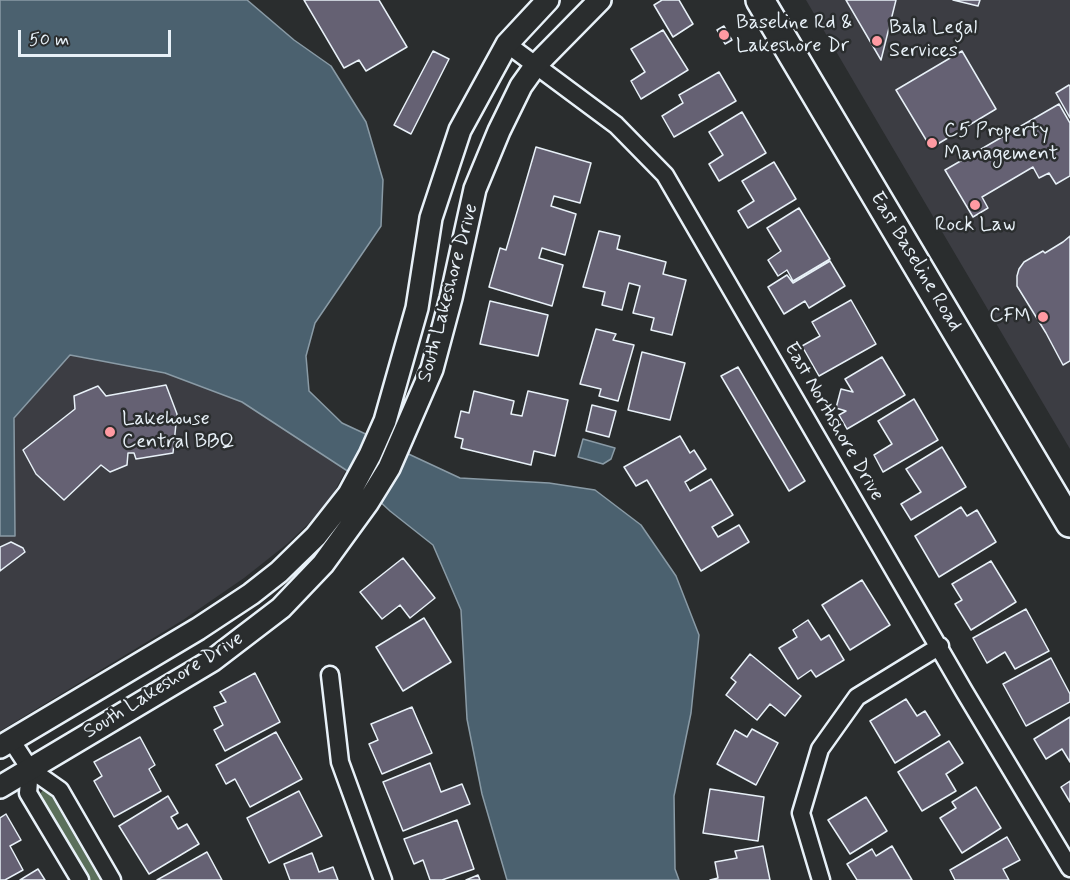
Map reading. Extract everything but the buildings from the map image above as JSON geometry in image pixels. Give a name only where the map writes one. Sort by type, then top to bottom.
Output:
[{"type":"main road","name":"East Baseline Road","points":[[760,0],[1070,523]]},
{"type":"street","name":"South Lakeshore Drive","points":[[0,787],[213,660],[281,608],[323,564],[358,498],[370,455],[385,421],[417,308],[431,218],[460,130],[507,44],[548,0]]},
{"type":"street","name":"South Lakeshore Drive","points":[[5,744],[189,634],[251,594],[279,572],[389,468],[432,369],[452,298],[475,189],[499,131],[521,86],[536,65],[600,0]]},
{"type":"street","name":"East Northshore Drive","points":[[507,44],[616,124],[665,175],[964,691],[1070,868]]},
{"type":"street","points":[[821,880],[801,813],[820,749],[857,697],[940,646]]},
{"type":"street","points":[[330,675],[340,762],[383,880]]},
{"type":"street","points":[[5,744],[30,769],[60,790],[111,880]]},
{"type":"street","points":[[30,769],[28,793],[80,880]]},
{"type":"shaded area","points":[[806,0],[1070,0],[1070,449],[861,94]]},
{"type":"shaded area","points":[[70,355],[165,373],[242,402],[346,470],[326,507],[287,544],[244,578],[183,620],[0,731],[0,536],[15,535],[14,418]]},
{"type":"green space","points":[[43,790],[49,792],[100,880],[90,880],[41,797]]},
{"type":"water","points":[[0,0],[247,0],[294,40],[331,66],[366,122],[383,180],[381,226],[315,323],[306,356],[309,391],[342,423],[460,478],[549,483],[595,490],[641,525],[676,576],[699,635],[691,713],[674,796],[675,869],[679,880],[507,880],[482,794],[467,719],[461,610],[433,545],[390,511],[346,470],[242,402],[165,373],[70,355],[14,418],[15,536],[0,536]]},
{"type":"water","points":[[583,439],[615,448],[611,459],[603,464],[578,457]]},
{"type":"place","name":"Baseline Rd & Lakeshore Dr","points":[[724,35]]},
{"type":"place","name":"Bala Legal Services","points":[[877,41]]},
{"type":"place","name":"C5 Property Management","points":[[932,143]]},
{"type":"place","name":"Rock Law","points":[[975,205]]},
{"type":"place","name":"CFM","points":[[1043,317]]},
{"type":"place","name":"Lakehouse Central BBQ","points":[[110,432]]}]
